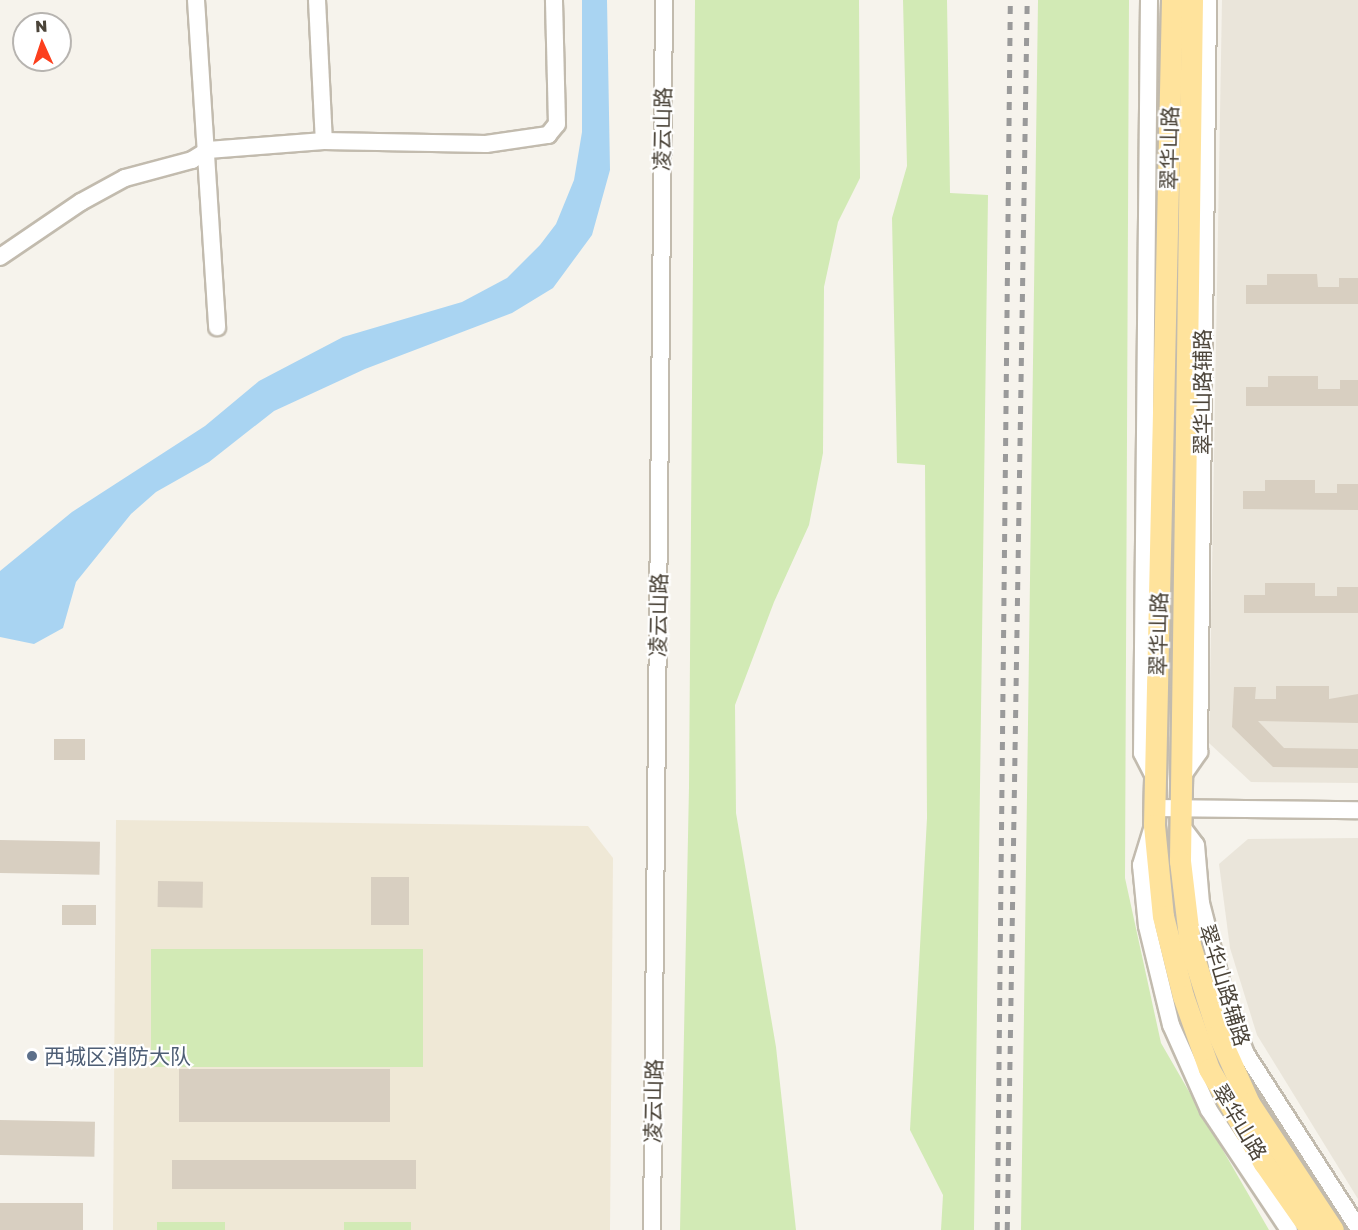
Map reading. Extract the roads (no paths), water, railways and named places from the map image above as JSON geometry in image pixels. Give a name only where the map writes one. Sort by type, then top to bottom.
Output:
[{"type":"main road","name":"翠华山路","points":[[1172,0],[1154,816],[1164,916],[1182,996],[1209,1069],[1264,1163],[1311,1230]]},
{"type":"main road","name":"翠华山路","points":[[1192,0],[1180,816],[1190,945],[1218,1034],[1249,1103],[1333,1230]]},
{"type":"street","points":[[196,0],[208,150],[217,327]]},
{"type":"street","points":[[317,0],[324,141]]},
{"type":"street","points":[[0,257],[72,208],[125,178],[192,160],[208,150],[324,141],[486,144],[548,135],[557,124],[554,0]]},
{"type":"street","name":"凌云山路","points":[[652,1230],[664,0]]},
{"type":"street","points":[[1149,0],[1142,753],[1155,778]]},
{"type":"street","name":"翠华山路辅路","points":[[1181,778],[1199,752],[1208,0]]},
{"type":"street","points":[[1289,1230],[1209,1110],[1171,1025],[1147,926],[1140,865],[1154,816],[1358,810]]},
{"type":"street","name":"翠华山路辅路","points":[[1180,816],[1196,845],[1201,903],[1228,1008],[1246,1054],[1358,1228]]},
{"type":"water","points":[[582,0],[607,0],[610,170],[592,235],[553,288],[512,313],[365,369],[274,411],[209,462],[156,492],[131,514],[76,582],[63,628],[34,644],[0,637],[0,571],[72,512],[205,426],[259,381],[343,337],[462,302],[507,278],[540,245],[556,224],[574,180],[582,132]]},
{"type":"railway","points":[[997,1230],[1010,0]]},
{"type":"railway","points":[[1007,1230],[1027,0]]},
{"type":"place","name":"西城区消防大队","points":[[32,1056]]}]
